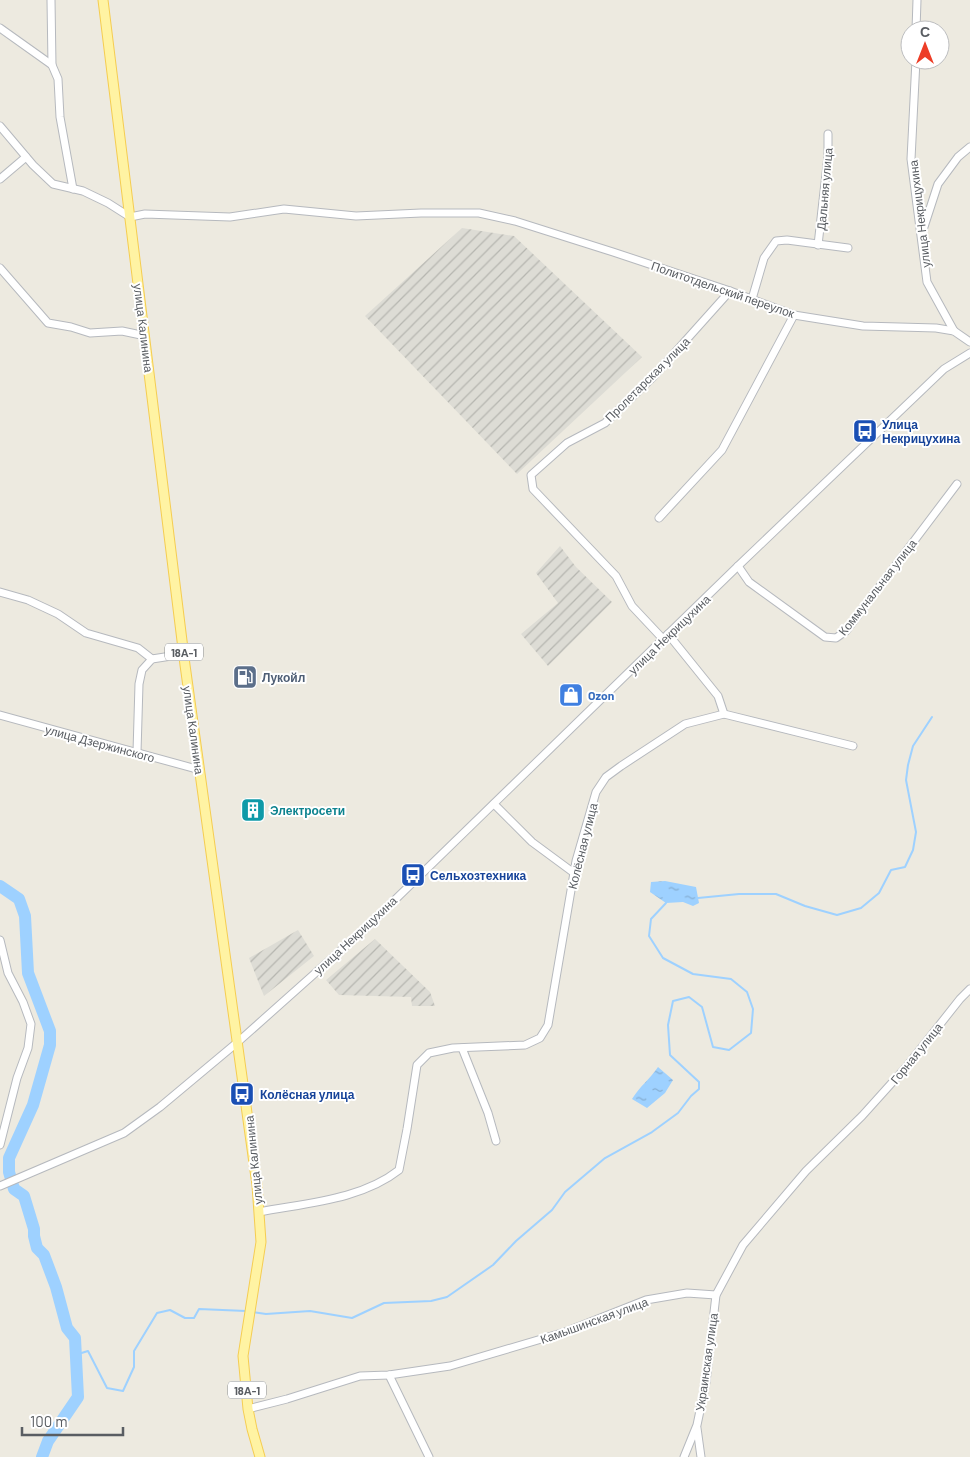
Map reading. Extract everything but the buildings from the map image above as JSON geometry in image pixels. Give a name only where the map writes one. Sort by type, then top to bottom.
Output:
[{"type":"main road","name":"улица Калинина","points":[[103,0],[184,654],[239,1041],[257,1185],[261,1242],[243,1356],[248,1409],[260,1457]]},
{"type":"street","points":[[51,0],[52,65],[58,79],[60,117],[73,189]]},
{"type":"street","points":[[916,20],[917,0]]},
{"type":"street","points":[[0,28],[52,65]]},
{"type":"street","name":"улица Некрицухина","points":[[915,70],[911,159],[927,282],[954,331]]},
{"type":"street","points":[[0,126],[26,157],[53,184],[83,191],[108,203],[130,217]]},
{"type":"street","name":"Дальняя улица","points":[[818,245],[828,156],[828,134]]},
{"type":"street","points":[[921,236],[938,184],[958,157],[970,147]]},
{"type":"street","points":[[0,179],[26,157]]},
{"type":"street","name":"Политотдельский переулок","points":[[130,217],[145,214],[230,217],[284,208],[356,216],[480,213],[515,221],[730,291],[794,315],[863,326],[936,328],[954,331],[970,342]]},
{"type":"street","points":[[752,299],[764,258],[776,241],[787,240],[848,248]]},
{"type":"street","points":[[0,268],[48,323],[90,333],[122,331],[142,335],[145,339]]},
{"type":"street","name":"Пролетарская улица","points":[[666,637],[632,606],[616,576],[532,489],[531,475],[567,444],[605,423],[653,377],[730,291]]},
{"type":"street","points":[[659,518],[722,450],[794,315]]},
{"type":"street","name":"улица Некрицухина","points":[[0,1186],[124,1133],[160,1107],[239,1041],[368,926],[738,566],[944,369],[970,353]]},
{"type":"street","name":"Коммунальная улица","points":[[738,566],[749,582],[817,632],[825,637],[836,638],[846,631],[957,484]]},
{"type":"street","points":[[0,592],[28,600],[58,614],[86,633],[138,648],[152,659]]},
{"type":"street","points":[[666,637],[718,696],[724,714]]},
{"type":"street","points":[[137,752],[139,684],[142,670],[152,659],[184,654]]},
{"type":"street","name":"Колёсная улица","points":[[259,1212],[359,1193],[385,1181],[398,1170],[407,1129],[417,1065],[429,1053],[462,1048],[525,1045],[540,1038],[548,1024],[574,873],[596,792],[606,777],[685,724],[724,714],[853,746]]},
{"type":"street","name":"улица Дзержинского","points":[[0,715],[200,770]]},
{"type":"street","points":[[494,804],[532,842],[574,873]]},
{"type":"street","points":[[0,940],[8,973],[23,1002],[31,1024],[28,1048],[17,1078],[0,1145]]},
{"type":"street","points":[[0,977],[8,973]]},
{"type":"street","name":"Горная улица","points":[[716,1295],[743,1245],[806,1171],[862,1116],[907,1066],[970,989]]},
{"type":"street","points":[[462,1048],[488,1113],[496,1141]]},
{"type":"street","name":"Камышинская улица","points":[[248,1409],[360,1376],[389,1375],[459,1363],[565,1332],[646,1300],[687,1293],[716,1295]]},
{"type":"street","name":"Украинская улица","points":[[684,1457],[697,1425],[706,1382],[716,1295]]},
{"type":"street","points":[[389,1375],[429,1457]]},
{"type":"street","points":[[697,1425],[701,1457]]},
{"type":"shaded area","points":[[462,228],[514,236],[642,357],[517,474],[365,316]]},
{"type":"shaded area","points":[[560,546],[576,567],[612,602],[548,666],[521,634],[558,603],[536,573]]},
{"type":"shaded area","points":[[298,930],[314,956],[264,996],[249,958]]},
{"type":"shaded area","points":[[375,939],[430,992],[435,1006],[412,1006],[411,997],[339,995],[326,980]]},
{"type":"water","points":[[665,881],[696,887],[699,903],[693,906],[683,902],[666,903],[650,892],[651,882]]},
{"type":"water","points":[[658,1067],[673,1080],[665,1093],[647,1108],[632,1099]]},
{"type":"waterway","points":[[698,898],[739,894],[776,894],[805,906],[837,915],[861,908],[879,893],[891,870],[905,867],[913,850],[916,832],[906,780],[908,765],[913,746],[932,717]]},
{"type":"waterway","points":[[0,886],[19,899],[25,916],[28,973],[50,1031],[50,1045],[33,1105],[9,1158],[9,1172],[14,1189],[24,1196],[34,1229],[37,1248],[44,1255],[56,1287],[67,1328],[75,1338],[78,1397],[48,1441],[42,1457]]},
{"type":"waterway","points":[[253,1312],[266,1314],[310,1311],[352,1318],[384,1303],[431,1301],[447,1297],[493,1265],[516,1241],[552,1210],[565,1192],[605,1158],[652,1132],[678,1113],[699,1089],[699,1082],[670,1055],[668,1025],[673,1001],[689,997],[702,1007],[713,1047],[729,1050],[751,1033],[753,1009],[747,992],[731,979],[693,974],[663,958],[649,936],[651,919],[666,903]]},
{"type":"waterway","points":[[75,1355],[88,1351],[107,1388],[123,1391],[134,1367],[134,1351],[157,1313],[170,1310],[185,1318],[194,1318],[199,1309],[246,1311]]},
{"type":"place","name":"Улица Некрицухина","points":[[865,431]]},
{"type":"place","name":"Лукойл","points":[[245,677]]},
{"type":"place","name":"Ozon","points":[[571,695]]},
{"type":"place","name":"Электросети","points":[[253,810]]},
{"type":"place","name":"Сельхозтехника","points":[[413,875]]},
{"type":"place","name":"Колёсная улица","points":[[242,1094]]}]
